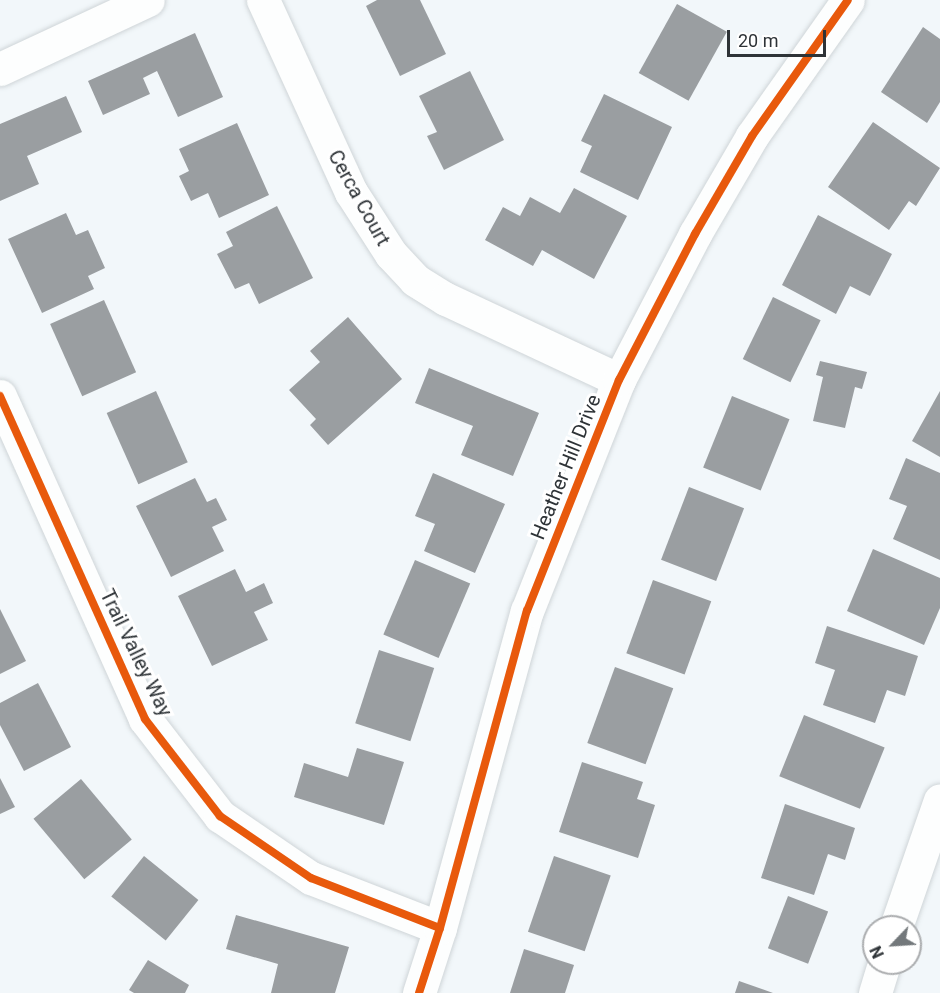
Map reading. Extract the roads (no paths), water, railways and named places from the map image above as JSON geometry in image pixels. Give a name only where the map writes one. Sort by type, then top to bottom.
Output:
[{"type":"street","points":[[0,69],[148,0]]},
{"type":"street","name":"Cerca Court","points":[[263,0],[351,192],[391,255],[415,280],[446,299],[619,380]]},
{"type":"street","name":"Heather Hill Drive","points":[[419,993],[440,928],[527,611],[619,380],[695,234],[752,136],[848,0]]},
{"type":"street","name":"Trail Valley Way","points":[[0,396],[145,719],[220,816],[311,878],[440,928]]},
{"type":"street","points":[[900,915],[940,800]]},
{"type":"street","points":[[874,993],[880,975]]}]
